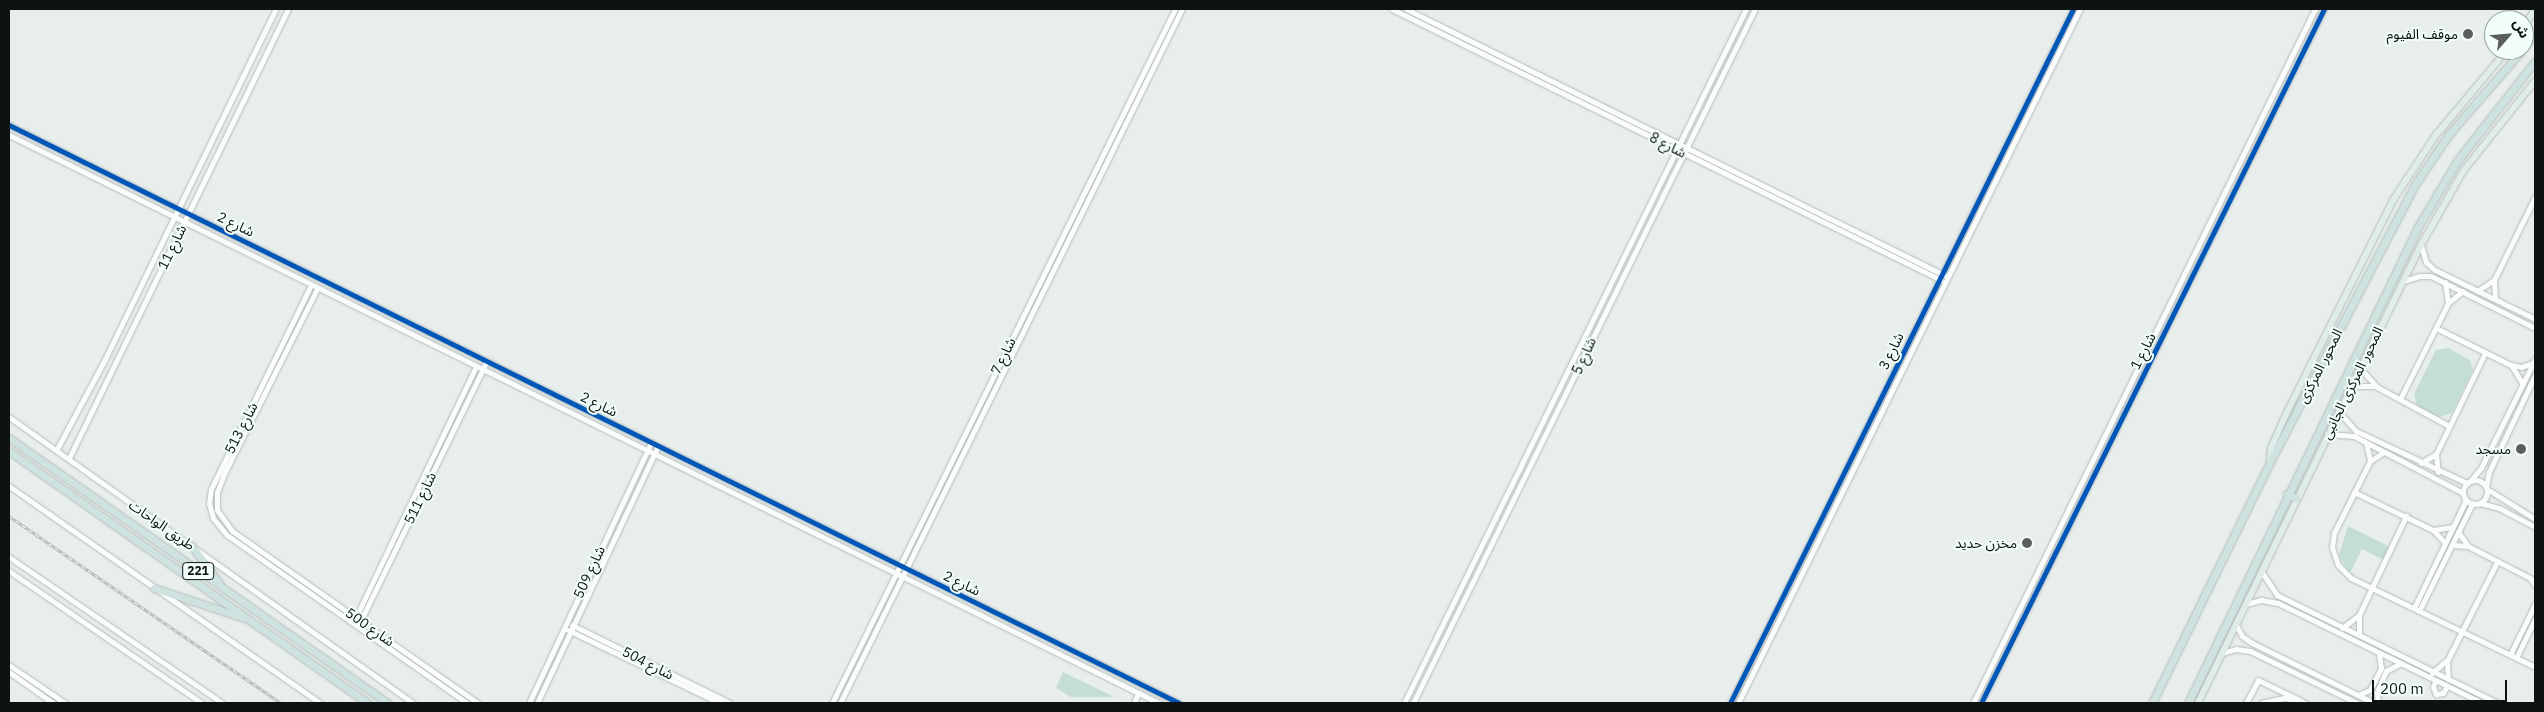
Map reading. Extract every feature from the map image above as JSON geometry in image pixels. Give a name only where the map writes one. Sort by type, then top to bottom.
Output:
[{"type":"highway","name":"المحور المركزى","points":[[2152,703],[2270,462],[2414,186],[2449,134],[2513,60]]},
{"type":"highway","name":"المحور المركزى","points":[[2188,703],[2287,494],[2431,203],[2480,129],[2535,61]]},
{"type":"highway","name":"طريق الواحات","points":[[9,438],[388,703]]},
{"type":"highway","name":"طريق الواحات","points":[[9,451],[368,703]]},
{"type":"highway","points":[[2287,494],[2296,498]]},
{"type":"highway","points":[[192,546],[222,587]]},
{"type":"highway","points":[[154,588],[252,621]]},
{"type":"main road","points":[[2270,462],[2271,448],[2287,412],[2388,207],[2436,135],[2499,60]]},
{"type":"main road","name":"المحور المركزى الجانبى","points":[[2198,703],[2338,411],[2421,246],[2464,170],[2535,81]]},
{"type":"street","name":"شارع 11","points":[[57,449],[276,9]]},
{"type":"street","name":"شارع 11","points":[[68,458],[288,9]]},
{"type":"street","name":"شارع 7","points":[[832,703],[1175,9]]},
{"type":"street","name":"شارع 7","points":[[840,703],[908,569],[1182,9]]},
{"type":"street","name":"شارع 8","points":[[1392,9],[1943,277]]},
{"type":"street","name":"شارع 8","points":[[1406,9],[1678,147]]},
{"type":"street","name":"شارع 5","points":[[1404,703],[1746,9]]},
{"type":"street","name":"شارع 5","points":[[1413,703],[1546,438],[1755,9]]},
{"type":"street","name":"شارع 3","points":[[1738,703],[2073,9]]},
{"type":"street","name":"شارع 3","points":[[2004,153],[2080,9]]},
{"type":"street","name":"شارع 1","points":[[1973,703],[2315,9]]},
{"type":"street","name":"شارع 1","points":[[1981,703],[2324,9]]},
{"type":"street","name":"شارع 2","points":[[9,125],[1179,703]]},
{"type":"street","name":"شارع 2","points":[[9,135],[646,450],[719,488],[1159,703]]},
{"type":"street","points":[[2495,299],[2494,280],[2535,197]]},
{"type":"street","points":[[2421,246],[2426,262],[2434,270],[2535,319]]},
{"type":"street","points":[[2402,282],[2423,275],[2445,282],[2535,328]]},
{"type":"street","name":"شارع 3","points":[[1730,703],[1943,277]]},
{"type":"street","name":"شارع 513","points":[[283,348],[323,280]]},
{"type":"street","points":[[2477,291],[2494,280]]},
{"type":"street","points":[[2445,282],[2448,303]]},
{"type":"street","name":"شارع 513","points":[[258,557],[221,530],[213,518],[210,496],[257,403],[311,285]]},
{"type":"street","points":[[2400,399],[2448,303],[2463,291]]},
{"type":"street","points":[[2436,328],[2511,365],[2522,367],[2534,360]]},
{"type":"street","points":[[2438,472],[2436,454],[2485,353]]},
{"type":"street","points":[[2462,494],[2481,468],[2534,360]]},
{"type":"street","name":"شارع 511","points":[[355,625],[487,361]]},
{"type":"street","points":[[2511,365],[2523,384]]},
{"type":"street","name":"شارع 511","points":[[358,619],[476,367]]},
{"type":"street","points":[[2360,368],[2377,387],[2449,426]]},
{"type":"street","points":[[2479,503],[2485,499],[2488,476],[2535,375]]},
{"type":"street","points":[[2351,386],[2377,387]]},
{"type":"street","points":[[2338,411],[2351,428],[2438,472],[2469,482],[2478,480],[2493,496],[2535,519]]},
{"type":"street","name":"طريق الواحات","points":[[9,417],[57,449],[413,703]]},
{"type":"street","points":[[1537,433],[1546,438]]},
{"type":"street","points":[[2327,434],[2345,434],[2366,443],[2447,483],[2472,504],[2479,503],[2499,508],[2535,527]]},
{"type":"street","name":"شارع 509","points":[[529,703],[650,442]]},
{"type":"street","points":[[2366,443],[2370,461]]},
{"type":"street","name":"شارع 509","points":[[537,703],[658,446]]},
{"type":"street","points":[[2384,452],[2370,461],[2334,533],[2334,555],[2345,574],[2535,667]]},
{"type":"street","points":[[2421,464],[2436,454]]},
{"type":"street","name":"شارع 513","points":[[222,473],[216,501],[220,518],[262,551]]},
{"type":"street","points":[[719,488],[724,478]]},
{"type":"street","points":[[9,486],[320,703]]},
{"type":"street","points":[[2354,492],[2433,530],[2445,543]]},
{"type":"street","points":[[2417,610],[2445,543],[2466,500]]},
{"type":"street","points":[[2417,610],[2472,504]]},
{"type":"street","points":[[2359,635],[2359,615],[2406,516]]},
{"type":"street","points":[[2433,530],[2453,527]]},
{"type":"street","points":[[2458,532],[2468,546]]},
{"type":"street","points":[[604,538],[612,542]]},
{"type":"street","points":[[2452,545],[2468,546],[2497,562],[2533,578],[2535,585]]},
{"type":"street","points":[[258,557],[262,551]]},
{"type":"street","name":"شارع 500","points":[[262,551],[355,625],[467,703]]},
{"type":"street","points":[[9,557],[222,703]]},
{"type":"street","name":"شارع 500","points":[[258,557],[358,619],[478,703]]},
{"type":"street","points":[[2430,678],[2433,672],[2447,661],[2497,562]]},
{"type":"street","points":[[9,571],[202,703]]},
{"type":"street","points":[[2261,571],[2277,595],[2497,703]]},
{"type":"street","points":[[2245,604],[2254,600],[2274,602],[2482,703]]},
{"type":"street","points":[[2510,655],[2535,604]]},
{"type":"street","points":[[2016,615],[2022,618]]},
{"type":"street","points":[[2339,633],[2342,627],[2359,615]]},
{"type":"street","points":[[2516,658],[2535,619]]},
{"type":"street","name":"شارع 504","points":[[566,622],[720,703]]},
{"type":"street","points":[[2236,625],[2246,640],[2374,703]]},
{"type":"street","name":"شارع 504","points":[[563,628],[730,703]]},
{"type":"street","points":[[107,638],[113,629]]},
{"type":"street","points":[[2222,653],[2236,649],[2250,651],[2357,703]]},
{"type":"street","points":[[2357,695],[2370,690],[2381,668],[2379,653]]},
{"type":"street","points":[[2447,661],[2448,679]]},
{"type":"street","points":[[2378,703],[2377,692],[2386,671],[2400,663]]},
{"type":"street","points":[[9,664],[65,703]]},
{"type":"street","points":[[9,672],[53,703]]},
{"type":"street","points":[[540,678],[547,681]]},
{"type":"street","points":[[2246,703],[2258,680],[2303,702]]},
{"type":"street","points":[[2435,681],[2433,687],[2436,694],[2443,693],[2447,686]]},
{"type":"street","points":[[1143,703],[1150,689]]},
{"type":"street","points":[[1134,703],[1138,693]]},
{"type":"street","points":[[2261,703],[2277,699],[2303,702]]},
{"type":"green space","points":[[2448,348],[2470,360],[2473,370],[2452,413],[2439,417],[2417,406],[2414,394],[2436,350]]},
{"type":"green space","points":[[2348,526],[2390,547],[2384,560],[2362,549],[2349,575],[2339,555]]},
{"type":"green space","points":[[1063,672],[1114,697],[1071,697],[1056,688]]},
{"type":"railway","points":[[9,516],[281,703]]},
{"type":"cycle path","points":[[1730,703],[2073,9]]},
{"type":"cycle path","points":[[1981,703],[2324,9]]},
{"type":"cycle path","points":[[9,125],[1179,703]]},
{"type":"place","name":"موقف الفيوم","points":[[2468,34]]},
{"type":"place","name":"مسجد","points":[[2521,449]]},
{"type":"place","name":"مخزن حديد","points":[[2027,543]]}]
